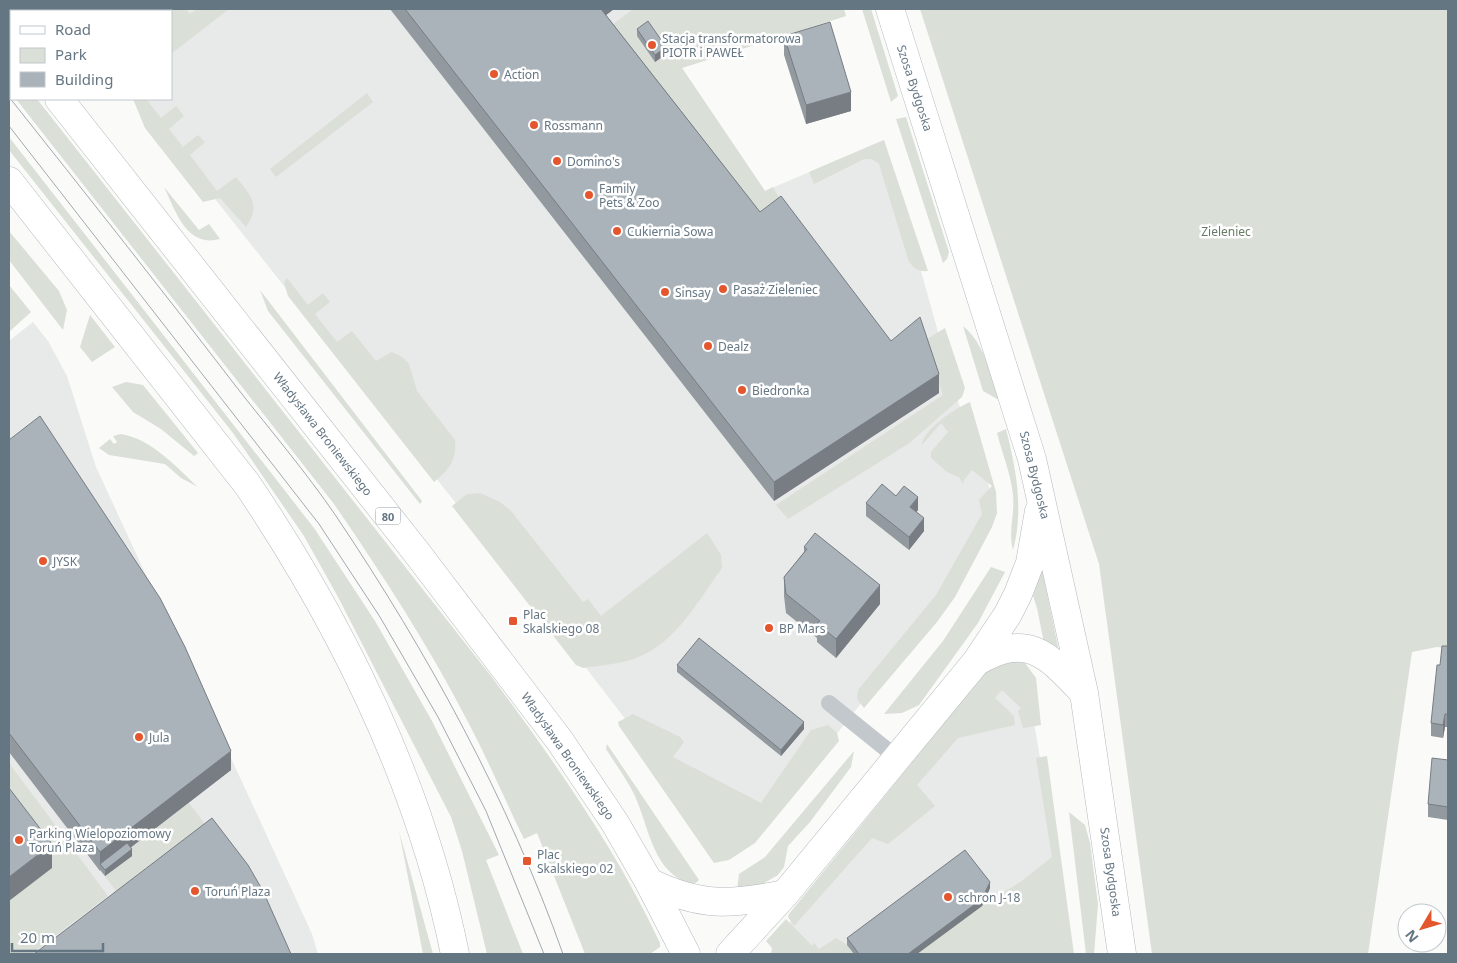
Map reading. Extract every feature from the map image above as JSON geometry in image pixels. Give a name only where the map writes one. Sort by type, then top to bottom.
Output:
[{"type":"main road","name":"Szosa Bydgoska","points":[[890,9],[1017,406],[1041,497],[1084,693],[1119,950]]},
{"type":"main road","name":"Władysława Broniewskiego","points":[[60,100],[485,642],[560,741],[615,823],[649,882],[686,954]]},
{"type":"main road","points":[[9,181],[224,452],[271,519],[326,614],[365,692],[395,760],[425,838],[454,954]]},
{"type":"main road","points":[[730,954],[785,894],[976,662],[1008,614],[1021,586],[1030,563],[1041,497]]},
{"type":"main road","points":[[976,662],[1004,648],[1016,646],[1034,651],[1053,661],[1084,693]]},
{"type":"main road","points":[[649,882],[672,893],[718,902],[740,902],[785,894]]},
{"type":"lane","points":[[829,703],[896,757]]},
{"type":"shaded area","points":[[669,9],[682,68],[765,191],[884,140],[957,399],[992,495],[942,602],[768,820],[699,815],[576,655],[137,100],[172,100],[172,10],[68,10]]},
{"type":"shaded area","points":[[33,322],[48,341],[67,376],[96,467],[312,934],[318,954],[9,954],[9,341]]},
{"type":"shaded area","points":[[1024,665],[1068,920],[1016,954],[799,954],[782,931]]},
{"type":"green space","points":[[186,9],[190,14],[197,9],[229,9],[172,53],[172,10],[163,10]]},
{"type":"green space","points":[[633,9],[844,9],[846,16],[682,68],[765,191],[773,187],[782,203],[767,213],[759,211],[612,25]]},
{"type":"green space","points":[[862,9],[871,9],[898,96],[891,102]]},
{"type":"green space","name":"Zieleniec","points":[[920,9],[1448,9],[1448,648],[1437,647],[1412,652],[1368,954],[1152,954],[1099,564]]},
{"type":"green space","points":[[367,93],[373,102],[276,177],[270,169]]},
{"type":"green space","points":[[17,100],[38,100],[491,676],[538,740],[582,805],[642,907],[660,943],[660,947],[650,954],[585,954],[537,833],[524,839],[483,751],[453,694],[421,638],[334,504]]},
{"type":"green space","points":[[133,100],[147,100],[161,118],[176,106],[184,116],[169,129],[183,147],[198,135],[205,142],[190,155],[217,191],[236,177],[250,195],[253,212],[246,227],[220,198],[203,202],[145,128]]},
{"type":"green space","points":[[906,117],[949,252],[947,259],[943,263],[896,119]]},
{"type":"green space","points":[[9,137],[314,528],[375,621],[432,721],[499,855],[486,860],[523,954],[487,954],[462,851],[451,817],[338,597],[304,536],[233,433],[9,150]]},
{"type":"green space","points":[[884,140],[928,271],[916,269],[908,259],[879,164],[872,159],[864,159],[814,184],[809,172]]},
{"type":"green space","points":[[164,187],[199,230],[209,224],[220,239],[208,240],[199,238],[191,233],[178,216]]},
{"type":"green space","points":[[9,231],[59,291],[67,310],[63,330],[9,260]]},
{"type":"green space","points":[[287,278],[308,305],[323,293],[330,302],[315,314],[337,342],[352,331],[376,361],[392,352],[402,357],[409,364],[417,391],[455,440],[455,453],[451,464],[434,482],[288,296],[284,283]]},
{"type":"green space","points":[[9,285],[31,312],[9,332]]},
{"type":"green space","points":[[260,290],[422,501],[420,504],[268,311]]},
{"type":"green space","points":[[90,315],[115,347],[92,362],[80,347]]},
{"type":"green space","points":[[963,326],[982,350],[999,400],[983,391]]},
{"type":"green space","points":[[945,328],[965,388],[962,397],[908,444],[788,519],[776,505],[943,395],[924,341]]},
{"type":"green space","points":[[126,382],[143,385],[198,453],[194,456],[161,429],[133,412],[112,387]]},
{"type":"green space","points":[[970,402],[996,492],[997,513],[992,527],[955,597],[937,622],[864,708],[857,699],[858,690],[936,595],[982,514],[979,500],[992,486],[972,470],[963,484],[959,477],[947,472],[931,458],[931,452],[948,432],[941,423],[922,445],[928,432],[934,426],[949,414]]},
{"type":"green space","points":[[1006,429],[1016,474],[1018,504],[1018,519],[1013,550],[1011,536],[1012,487],[997,433]]},
{"type":"green space","points":[[121,434],[132,437],[153,448],[198,487],[181,478],[165,464],[109,455],[99,448],[110,439],[114,444],[117,442],[113,436]]},
{"type":"green space","points":[[480,493],[500,502],[511,511],[583,602],[588,599],[601,616],[707,533],[721,555],[722,568],[678,628],[656,648],[629,660],[583,668],[576,665],[452,506],[467,494]]},
{"type":"green space","points":[[991,567],[1005,572],[978,623],[919,705],[902,713],[884,714],[943,641]]},
{"type":"green space","points":[[1042,569],[1059,652],[1044,643],[1033,596]]},
{"type":"green space","points":[[1007,661],[1025,663],[1036,678],[1041,725],[1023,728],[1018,711],[1021,708],[1002,690],[995,698],[1014,716],[1015,725],[958,738],[917,785],[935,806],[888,844],[872,838],[794,926],[788,917],[789,914],[983,675],[994,665]]},
{"type":"green space","points":[[633,714],[680,737],[684,742],[673,757],[761,803],[811,730],[828,725],[837,733],[839,741],[755,843],[729,860],[714,863],[619,726],[618,722]]},
{"type":"green space","points":[[607,744],[699,880],[696,883],[688,883],[674,876],[665,867],[652,843],[633,792],[606,749]]},
{"type":"green space","points":[[854,751],[851,767],[810,822],[788,846],[784,867],[778,875],[757,887],[737,890],[739,874],[765,857]]},
{"type":"green space","points":[[1047,756],[1074,954],[917,954],[982,906],[1022,881],[1052,857],[1036,758]]},
{"type":"green space","points":[[9,763],[108,896],[31,954],[9,954]]},
{"type":"green space","points":[[189,803],[205,824],[116,891],[105,876],[131,856],[127,850]]},
{"type":"green space","points":[[1069,812],[1085,825],[1090,843],[1098,904],[1094,954],[1086,954]]},
{"type":"green space","points":[[399,831],[433,954],[423,954]]},
{"type":"green space","points":[[786,919],[812,946],[814,943],[819,949],[836,938],[847,945],[854,954],[771,954],[772,948],[766,941]]},
{"type":"building","name":"Pasaż Zieleniec","points":[[405,9],[601,9],[760,212],[781,196],[891,341],[920,317],[939,374],[774,482]]},
{"type":"building","points":[[648,21],[666,47],[655,55],[637,29]]},
{"type":"building","points":[[830,22],[851,92],[806,105],[784,36]]},
{"type":"building","points":[[40,416],[160,598],[185,647],[231,751],[100,852],[9,733],[9,440]]},
{"type":"building","points":[[882,484],[896,496],[904,486],[918,497],[910,507],[924,518],[909,537],[866,503]]},
{"type":"building","points":[[815,533],[880,585],[836,639],[817,623],[820,621],[786,594],[784,577],[807,549],[804,547]]},
{"type":"building","points":[[699,638],[804,722],[781,750],[677,665]]},
{"type":"building","points":[[1442,646],[1448,646],[1448,714],[1445,714],[1443,725],[1431,723],[1437,665],[1440,665]]},
{"type":"building","points":[[1432,758],[1448,760],[1448,807],[1428,804]]},
{"type":"building","points":[[9,788],[52,844],[9,877]]},
{"type":"building","name":"Toruń Plaza","points":[[212,818],[248,865],[263,891],[291,954],[34,954]]},
{"type":"building","points":[[127,843],[132,849],[105,870],[100,864]]},
{"type":"building","name":"schron J-18","points":[[965,850],[990,882],[982,899],[908,954],[859,954],[847,938]]},
{"type":"tram line","points":[[11,100],[301,468],[325,500],[370,568],[434,674],[491,783],[517,839],[563,954]]},
{"type":"tram line","points":[[9,126],[319,524],[380,617],[438,717],[486,811],[544,954]]},
{"type":"place","name":"Stacja transformatorowa PIOTR i PAWEŁ","points":[[652,45]]},
{"type":"place","name":"Action","points":[[494,74]]},
{"type":"place","name":"Rossmann","points":[[534,125]]},
{"type":"place","name":"Domino's","points":[[557,161]]},
{"type":"place","name":"Family Pets & Zoo","points":[[589,195]]},
{"type":"place","name":"Cukiernia Sowa","points":[[617,231]]},
{"type":"place","name":"Pasaż Zieleniec","points":[[723,289]]},
{"type":"place","name":"Sinsay","points":[[665,292]]},
{"type":"place","name":"Dealz","points":[[708,346]]},
{"type":"place","name":"Biedronka","points":[[742,390]]},
{"type":"place","name":"JYSK","points":[[43,561]]},
{"type":"place","name":"Plac Skalskiego 08","points":[[513,621]]},
{"type":"place","name":"BP Mars","points":[[769,628]]},
{"type":"place","name":"Jula","points":[[139,737]]},
{"type":"place","name":"Parking Wielopoziomowy Toruń Plaza","points":[[19,840]]},
{"type":"place","name":"Plac Skalskiego 02","points":[[527,861]]},
{"type":"place","name":"Toruń Plaza","points":[[195,891]]},
{"type":"place","name":"schron J-18","points":[[948,897]]}]
